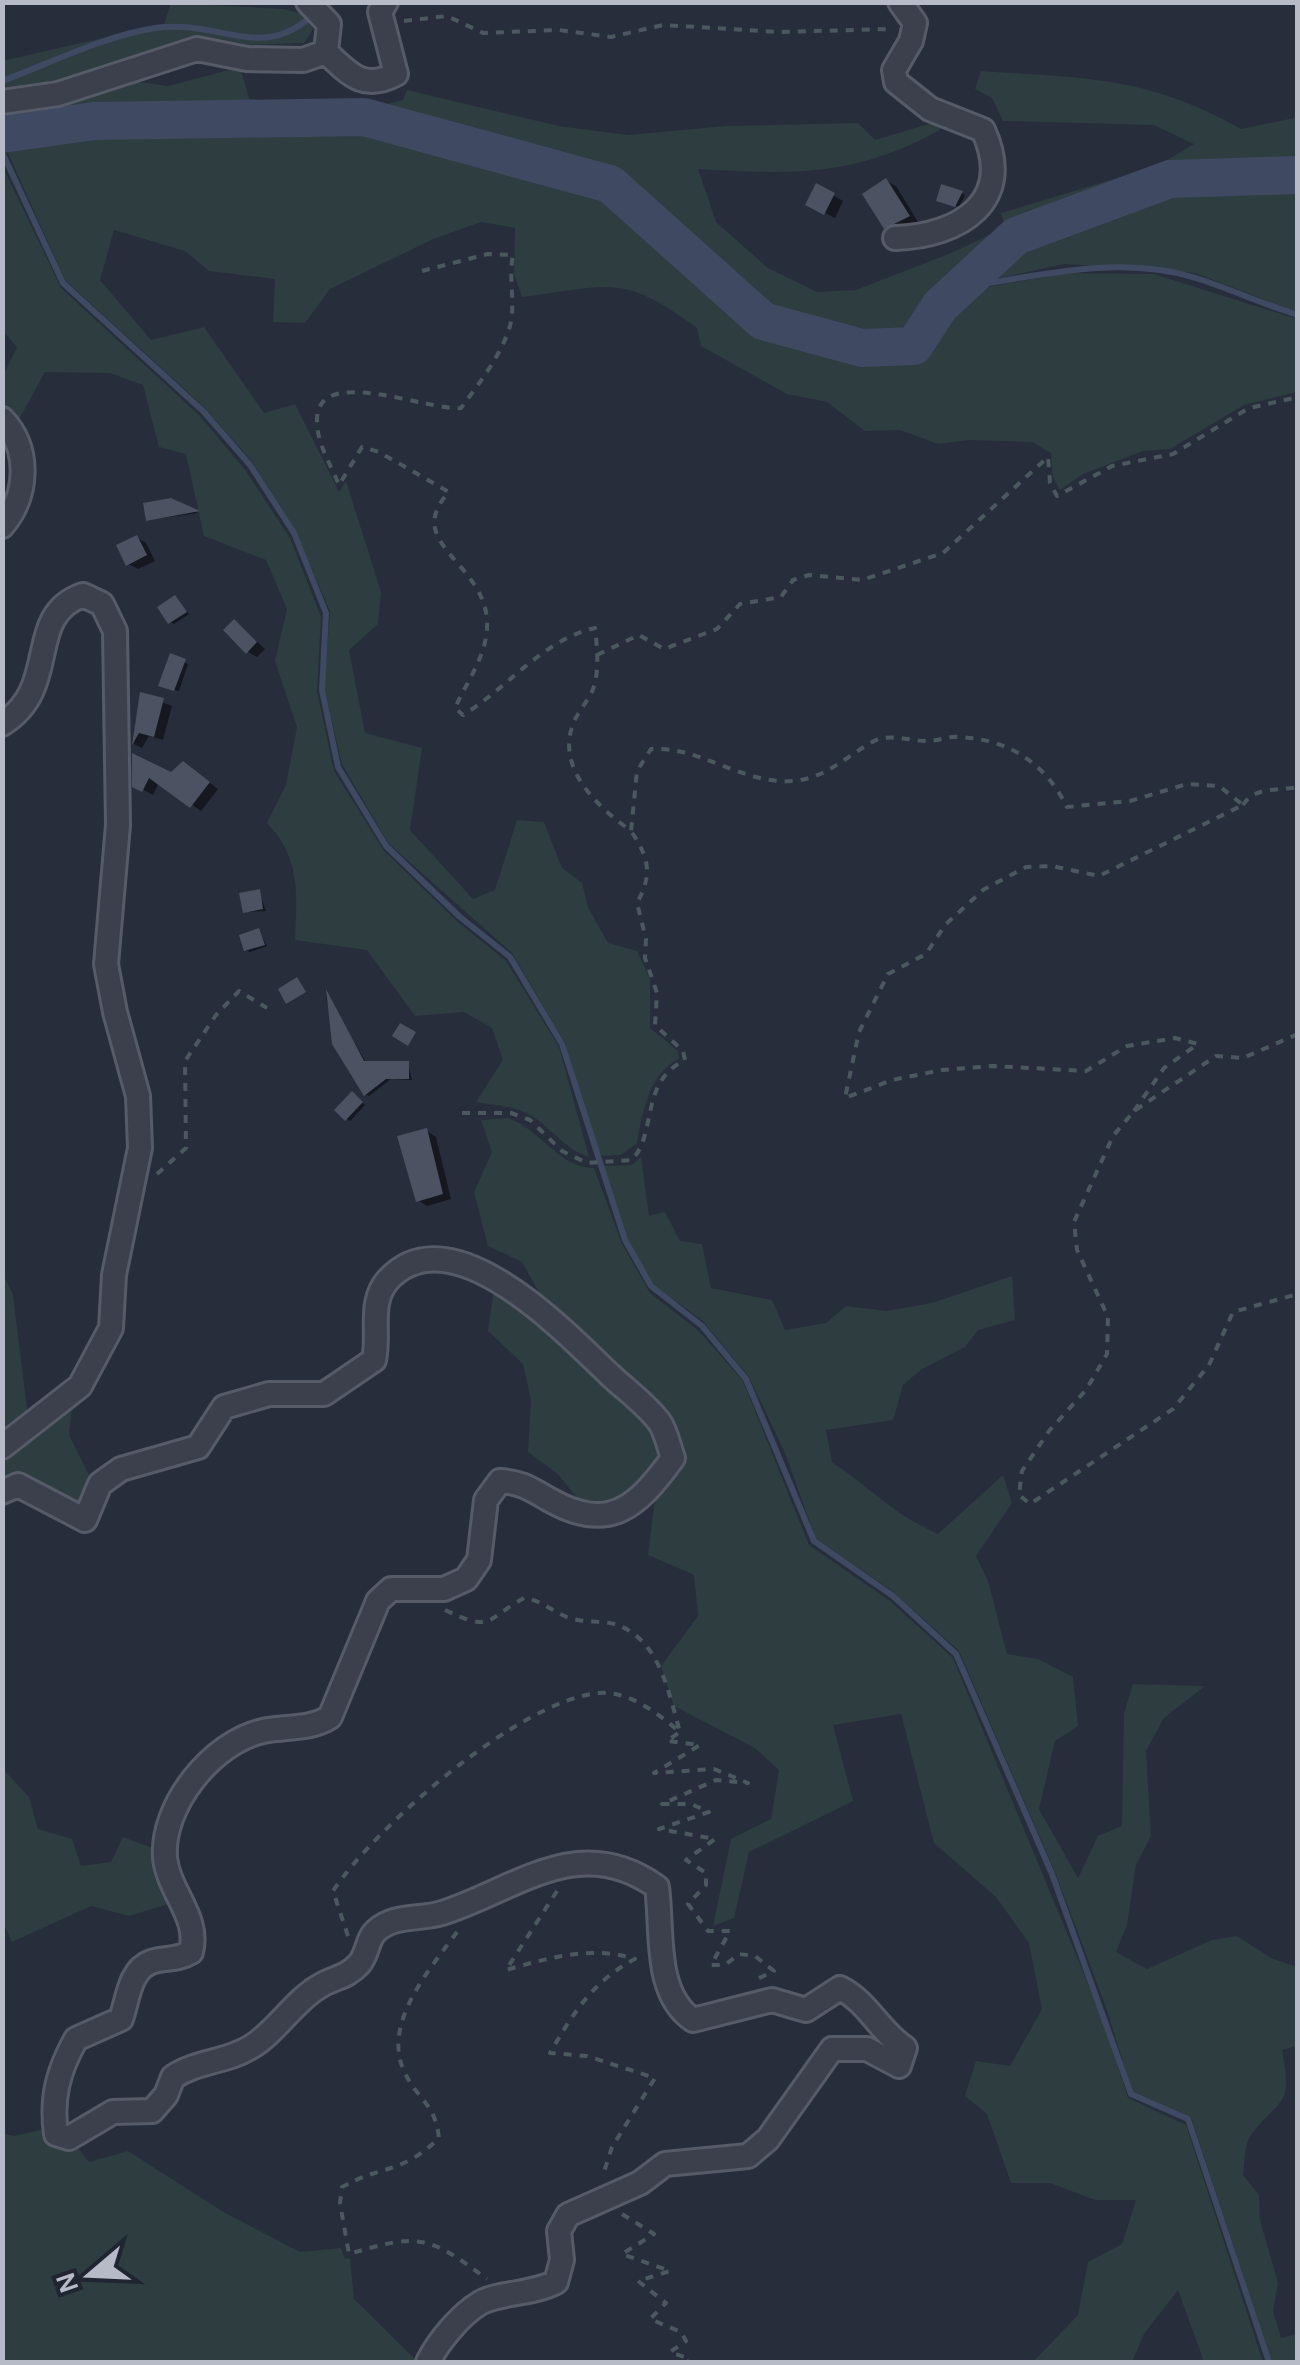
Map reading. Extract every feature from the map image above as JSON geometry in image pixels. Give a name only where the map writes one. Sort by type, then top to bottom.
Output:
[{"type":"street","points":[[308,2],[329,24],[326,52]]},
{"type":"street","points":[[894,238],[940,233],[969,217],[984,202],[994,171],[993,152],[982,130],[930,109],[896,82],[894,70],[912,41],[915,23],[900,2]]},
{"type":"street","points":[[326,52],[360,82],[379,83],[396,74],[383,11]]},
{"type":"street","points":[[2,102],[25,102],[58,94],[197,49],[247,59],[303,60],[326,52]]},
{"type":"street","points":[[2,419],[22,458],[23,492],[2,526]]},
{"type":"street","points":[[2,724],[26,707],[37,685],[49,625],[63,602],[83,595],[102,604],[114,631],[118,673],[118,825],[106,964],[114,1012],[138,1096],[140,1148],[114,1274],[111,1328],[80,1386],[2,1447]]},
{"type":"street","points":[[2,1492],[18,1485],[85,1520],[100,1484],[122,1468],[198,1447],[224,1406],[270,1394],[324,1394],[353,1378],[374,1360],[380,1336],[374,1309],[387,1280],[418,1261],[454,1262],[512,1288],[584,1347],[662,1425],[673,1458],[637,1503],[606,1516],[575,1514],[522,1482],[500,1481],[486,1500],[479,1560],[466,1579],[444,1589],[391,1589],[378,1601],[330,1717],[317,1726],[258,1732],[206,1763],[171,1823],[165,1856],[170,1879],[196,1933],[191,1952],[176,1961],[154,1961],[138,1970],[121,2019],[76,2039],[56,2083],[52,2107],[56,2134],[69,2138],[113,2112],[152,2110],[166,2095],[173,2077],[186,2068],[254,2046],[318,1986],[346,1978],[364,1958],[373,1932],[392,1920],[440,1914],[514,1880],[584,1862],[614,1865],[638,1873],[657,1887],[664,1965],[680,2010],[692,2020],[772,2000],[806,2010],[840,1988],[855,1996],[887,2036],[904,2048],[899,2066],[867,2049],[832,2048],[768,2139],[748,2156],[665,2164],[640,2183],[568,2215],[559,2231],[562,2260],[556,2282],[534,2293],[481,2303],[436,2346],[428,2362]]},
{"type":"path","points":[[383,11],[418,22],[447,16],[482,33],[559,30],[611,36],[663,25],[780,32],[905,28],[915,23]]},
{"type":"path","points":[[422,271],[488,254],[513,255],[507,281],[512,306],[510,328],[461,408],[423,406],[356,389],[339,390],[324,401],[316,416],[320,439],[339,486],[362,447],[436,481],[450,492],[436,506],[433,526],[439,544],[475,580],[486,620],[486,646],[455,708],[463,716],[574,633],[595,628],[598,655],[591,696],[574,721],[567,748],[573,770],[589,793],[632,831],[650,866],[647,884],[637,903],[646,939],[645,958],[657,994],[655,1025],[683,1051],[684,1060],[670,1068],[649,1104],[642,1149],[632,1160],[587,1162],[562,1151],[530,1120],[511,1113],[462,1112]]},
{"type":"path","points":[[598,655],[638,635],[664,650],[690,642],[717,629],[740,604],[781,597],[793,580],[809,575],[862,580],[943,553],[1048,457],[1050,483],[1057,496],[1112,466],[1173,454],[1250,408],[1298,397]]},
{"type":"path","points":[[632,831],[636,771],[651,749],[679,747],[738,772],[793,781],[842,764],[877,739],[901,737],[986,739],[1020,752],[1052,777],[1068,807],[1130,801],[1187,784],[1219,786],[1243,805]]},
{"type":"path","points":[[1298,787],[1264,790],[1248,796],[1243,805],[1099,876],[1052,866],[1026,867],[983,890],[946,925],[926,954],[888,974],[858,1032],[845,1098],[910,1075],[942,1070],[993,1066],[1086,1071],[1127,1046],[1176,1038],[1198,1044],[1164,1068],[1113,1136],[1074,1222],[1077,1250],[1108,1317],[1107,1354],[1086,1390],[1049,1430],[1022,1471],[1020,1495],[1030,1504],[1172,1408],[1209,1365],[1233,1312],[1298,1294]]},
{"type":"path","points":[[130,1203],[186,1148],[185,1061],[216,1015],[239,991],[267,1008]]},
{"type":"path","points":[[1134,1111],[1216,1056],[1243,1058],[1298,1034]]},
{"type":"path","points":[[416,1588],[438,1607],[481,1624],[498,1619],[524,1598],[544,1601],[560,1615],[576,1620],[620,1625],[648,1646],[680,1732]]},
{"type":"path","points":[[345,1948],[348,1937],[333,1891],[346,1870],[444,1774],[535,1714],[558,1702],[602,1693],[636,1700],[680,1732]]},
{"type":"path","points":[[680,1732],[667,1741],[700,1745],[654,1773],[714,1769],[748,1783],[716,1780],[662,1804],[690,1804],[709,1812],[659,1829],[716,1839],[686,1860],[706,1873],[706,1885],[688,1904],[708,1931],[730,1931],[711,1965],[724,1966],[739,1954],[754,1956],[774,1971],[757,1976],[749,1987],[758,2002]]},
{"type":"path","points":[[542,1886],[561,1886],[506,1970],[573,1954],[613,1952],[635,1959],[605,1975],[586,1996],[550,2053],[587,2056],[655,2078],[602,2170],[607,2198],[629,2220],[654,2234],[622,2254],[670,2271],[638,2281],[666,2303],[650,2318],[681,2332],[686,2341],[670,2352],[690,2359],[688,2362]]},
{"type":"path","points":[[458,1931],[403,2019],[398,2049],[405,2073],[436,2114],[439,2138],[415,2161],[364,2175],[342,2187],[340,2203],[349,2254],[406,2238],[431,2242],[485,2278],[504,2296]]},
{"type":"shaded area","points":[[171,3],[284,9],[302,14],[313,29],[304,43],[250,45],[197,35],[57,85],[3,93],[2,61],[164,24]]},
{"type":"shaded area","points":[[240,67],[250,102],[384,105],[403,100],[407,90],[559,126],[628,135],[726,126],[858,123],[875,140],[935,122],[952,123],[919,141],[858,163],[799,171],[698,169],[716,222],[768,268],[817,292],[856,290],[956,251],[1005,227],[1001,213],[1157,166],[1194,144],[1154,125],[1003,121],[992,98],[975,89],[981,71],[1084,78],[1145,89],[1241,129],[1294,118],[1297,113],[1298,160],[1285,166],[1201,168],[1167,174],[1008,233],[908,341],[824,332],[765,312],[747,301],[611,180],[382,117],[331,111],[91,116],[3,129],[2,106],[117,79],[168,86]]},
{"type":"shaded area","points":[[365,122],[609,189],[763,326],[865,354],[918,349],[946,309],[965,291],[1068,273],[1154,274],[1297,319],[1297,392],[1244,405],[1170,449],[1143,451],[1083,474],[1060,490],[1053,478],[1051,453],[1032,442],[969,440],[938,444],[900,430],[865,431],[827,402],[787,394],[701,346],[697,328],[650,298],[631,291],[596,287],[522,297],[514,274],[515,228],[481,222],[431,240],[330,289],[305,323],[273,322],[275,279],[209,271],[185,251],[114,230],[100,280],[151,340],[204,327],[264,413],[295,404],[339,492],[346,481],[381,592],[378,624],[349,650],[365,733],[422,748],[410,830],[473,899],[495,890],[517,820],[544,822],[562,868],[582,883],[588,907],[608,943],[637,951],[650,979],[650,1028],[678,1051],[679,1059],[654,1083],[637,1143],[621,1155],[599,1156],[565,1043],[512,953],[388,843],[342,764],[324,688],[330,611],[293,526],[250,459],[204,407],[65,280],[3,142],[95,126]]},
{"type":"shaded area","points":[[2,165],[61,288],[200,416],[246,471],[290,538],[321,617],[317,691],[334,771],[384,851],[458,922],[506,961],[559,1047],[589,1157],[572,1149],[524,1112],[476,1102],[503,1060],[492,1028],[464,1012],[415,1016],[367,950],[295,940],[296,892],[291,864],[267,823],[286,785],[297,727],[275,661],[287,609],[266,560],[204,536],[186,454],[159,447],[143,385],[110,373],[45,372],[18,421],[3,406],[3,376],[17,347],[3,331]]},
{"type":"shaded area","points":[[1297,178],[1297,312],[1195,273],[1153,269],[1064,264],[967,285],[1017,240],[1173,181]]},
{"type":"shaded area","points":[[508,1118],[571,1162],[594,1168],[622,1244],[650,1293],[699,1331],[743,1381],[809,1545],[890,1601],[953,1658],[1101,2015],[1128,2098],[1186,2125],[1263,2362],[1204,2362],[1178,2290],[1144,2334],[1132,2362],[1033,2362],[1078,2315],[1088,2262],[1122,2244],[1136,2200],[1095,2200],[1050,2183],[1011,2183],[987,2114],[965,2096],[976,2061],[1010,2066],[1042,2009],[1029,1943],[996,1897],[934,1843],[901,1714],[833,1725],[853,1801],[749,1852],[734,1918],[713,1926],[731,1839],[771,1819],[779,1770],[755,1748],[674,1706],[661,1666],[698,1616],[694,1575],[648,1555],[655,1498],[679,1458],[547,1307],[522,1262],[488,1246],[474,1192],[492,1152],[481,1120]]},
{"type":"shaded area","points":[[641,1157],[649,1216],[665,1212],[680,1241],[702,1244],[711,1288],[772,1300],[785,1330],[826,1323],[846,1306],[887,1311],[932,1303],[1012,1276],[1015,1320],[978,1330],[965,1347],[922,1369],[903,1385],[893,1420],[826,1430],[832,1462],[895,1510],[938,1534],[1003,1475],[1012,1503],[976,1556],[988,1581],[1007,1654],[1038,1659],[1073,1677],[1078,1726],[1055,1741],[1039,1809],[1078,1878],[1098,1836],[1122,1826],[1124,1713],[1133,1684],[1205,1686],[1164,1718],[1146,1751],[1151,1836],[1136,1865],[1127,1925],[1116,1952],[1147,1969],[1212,1940],[1237,1936],[1271,1958],[1297,1967],[1297,2046],[1282,2050],[1285,2092],[1249,2139],[1243,2175],[1259,2195],[1260,2220],[1278,2283],[1273,2311],[1281,2338],[1297,2334],[1297,2362],[1272,2362],[1191,2117],[1132,2091],[1106,2007],[1055,1872],[959,1651],[891,1590],[816,1539],[785,1453],[749,1377],[702,1320],[652,1284],[627,1238],[603,1166],[632,1165]]},
{"type":"shaded area","points":[[2,1272],[13,1295],[29,1425],[2,1442]]},
{"type":"shaded area","points":[[494,1288],[513,1299],[654,1425],[658,1461],[644,1484],[616,1498],[581,1503],[558,1474],[528,1452],[531,1400],[523,1364],[488,1331]]},
{"type":"shaded area","points":[[72,1406],[69,1435],[93,1483],[83,1515],[3,1488],[3,1451]]},
{"type":"shaded area","points":[[3,1769],[29,1797],[38,1829],[72,1839],[81,1866],[111,1862],[123,1837],[155,1849],[178,1901],[129,1916],[91,1906],[12,1942],[3,1922]]},
{"type":"shaded area","points":[[50,2128],[74,2143],[89,2162],[128,2151],[225,2213],[300,2252],[341,2248],[345,2259],[350,2258],[354,2299],[418,2362],[3,2362],[2,2133],[14,2136]]},
{"type":"building","points":[[886,178],[910,216],[884,229],[862,194]]},
{"type":"building","points":[[816,183],[835,193],[824,215],[805,205]]},
{"type":"building","points":[[941,184],[963,191],[955,207],[936,201]]},
{"type":"building","points":[[171,498],[200,511],[146,521],[143,503]]},
{"type":"building","points":[[137,535],[147,555],[126,566],[116,545]]},
{"type":"building","points":[[175,595],[187,612],[168,624],[157,607]]},
{"type":"building","points":[[234,619],[257,642],[246,654],[223,630]]},
{"type":"building","points":[[170,653],[186,659],[174,691],[158,686]]},
{"type":"building","points":[[140,692],[164,698],[154,737],[139,733],[132,745]]},
{"type":"building","points":[[132,753],[171,772],[183,761],[210,782],[190,808],[149,778],[142,792],[132,787]]},
{"type":"building","points":[[260,889],[263,909],[243,913],[239,893]]},
{"type":"building","points":[[259,928],[265,945],[244,951],[239,935]]},
{"type":"building","points":[[297,977],[306,992],[286,1004],[278,989]]},
{"type":"building","points":[[326,989],[364,1061],[409,1061],[409,1079],[386,1079],[364,1096],[332,1044]]},
{"type":"building","points":[[400,1023],[416,1032],[408,1046],[392,1036]]},
{"type":"building","points":[[352,1091],[363,1102],[345,1121],[334,1110]]},
{"type":"building","points":[[427,1128],[443,1194],[416,1202],[397,1136]]},
{"type":"waterway","points":[[2,81],[97,44],[155,28],[203,29],[244,37],[284,33],[304,22],[325,2]]},
{"type":"waterway","points":[[2,134],[94,121],[364,117],[610,184],[763,321],[862,348],[914,346],[940,306],[1016,236],[1170,179],[1298,175]]},
{"type":"waterway","points":[[2,152],[63,283],[204,412],[250,465],[294,533],[326,613],[322,690],[338,767],[386,846],[460,917],[510,957],[562,1044],[625,1240],[651,1286],[702,1326],[746,1379],[814,1541],[893,1596],[956,1654],[1052,1874],[1131,2094],[1188,2119],[1269,2362]]},
{"type":"waterway","points":[[960,288],[1048,273],[1138,268],[1196,278],[1298,315]]}]
